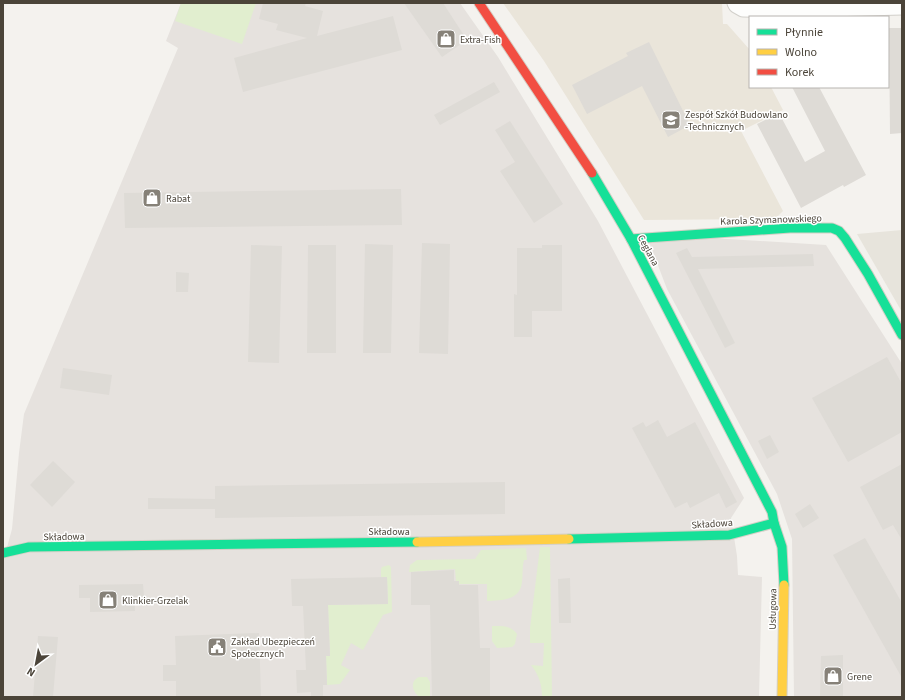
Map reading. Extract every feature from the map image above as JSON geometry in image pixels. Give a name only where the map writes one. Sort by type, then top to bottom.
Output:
[{"type":"street","name":"Ceglana","points":[[479,3],[576,149],[631,239],[764,496],[772,512],[774,523]]},
{"type":"street","points":[[736,4],[743,9],[790,10],[902,7]]},
{"type":"street","name":"Karola Szymanowskiego","points":[[631,239],[790,228],[832,228],[839,231],[845,238],[868,274],[902,335]]},
{"type":"street","name":"Składowa","points":[[3,554],[9,551],[28,547],[715,536],[730,535],[774,523]]},
{"type":"street","name":"Usługowa","points":[[774,523],[782,548],[784,569],[782,697]]},
{"type":"shaded area","points":[[181,3],[460,3],[498,57],[598,221],[744,498],[731,518],[737,556],[738,575],[762,577],[759,697],[3,697],[3,562],[12,529],[24,414],[178,48],[166,41]]},
{"type":"shaded area","name":"Zespół Szkół Budowlano -Technicznych","points":[[503,3],[722,3],[723,24],[727,24],[749,49],[749,88],[772,88],[783,110],[741,131],[783,211],[775,219],[644,220],[544,61]]},
{"type":"shaded area","points":[[902,230],[902,312],[857,234]]},
{"type":"shaded area","points":[[646,234],[826,245],[902,364],[902,697],[794,697],[792,539],[777,494],[667,289]]},
{"type":"green space","points":[[181,3],[256,3],[242,44],[175,21]]},
{"type":"green space","points":[[540,547],[550,547],[552,697],[542,697],[540,680],[531,665],[543,666],[544,643],[530,643],[530,628]]},
{"type":"green space","points":[[526,548],[527,560],[524,560],[523,563],[522,582],[518,593],[504,600],[487,601],[487,584],[459,584],[459,581],[456,581],[455,569],[409,572],[410,565],[417,560],[475,559],[481,550]]},
{"type":"green space","points":[[389,565],[391,567],[392,612],[383,615],[363,650],[351,643],[341,665],[350,670],[340,684],[327,685],[326,656],[330,655],[328,605],[388,604],[387,577],[381,577],[381,569],[382,567]]},
{"type":"green space","points":[[492,626],[506,627],[515,631],[517,634],[515,644],[512,647],[497,648],[492,641]]},
{"type":"green space","points":[[419,677],[427,677],[430,682],[430,696],[418,696],[414,691],[413,683]]},
{"type":"building","points":[[263,3],[306,3],[305,6],[323,11],[317,36],[393,16],[402,50],[243,92],[234,58],[307,38],[276,30],[278,24],[259,19]]},
{"type":"building","points":[[404,3],[443,3],[467,40],[442,57]]},
{"type":"building","points":[[889,28],[901,28],[902,92],[902,133],[890,134]]},
{"type":"building","points":[[649,42],[690,125],[668,137],[642,86],[587,114],[572,85],[628,56],[626,53]]},
{"type":"building","points":[[494,82],[500,92],[440,125],[434,115]]},
{"type":"building","points":[[793,88],[820,88],[866,175],[844,187],[843,185],[801,208],[757,124],[779,113],[805,162],[825,151]]},
{"type":"building","points":[[510,121],[563,204],[534,223],[500,171],[515,162],[495,130]]},
{"type":"building","points":[[401,189],[402,225],[125,228],[124,193]]},
{"type":"building","points":[[422,243],[450,244],[448,354],[419,353]]},
{"type":"building","points":[[365,244],[393,245],[391,353],[363,353]]},
{"type":"building","points":[[251,245],[282,246],[279,363],[248,362]]},
{"type":"building","points":[[308,245],[336,245],[336,353],[307,353]]},
{"type":"building","points":[[542,245],[562,245],[562,311],[532,311],[532,337],[514,337],[514,294],[517,295],[517,248],[542,248]]},
{"type":"building","points":[[687,248],[692,257],[813,254],[814,266],[698,269],[735,343],[725,348],[676,253]]},
{"type":"building","points":[[176,272],[189,273],[188,292],[176,292]]},
{"type":"building","points":[[887,357],[902,384],[902,432],[848,462],[812,398]]},
{"type":"building","points":[[63,368],[112,375],[109,395],[60,388]]},
{"type":"building","points":[[658,420],[667,437],[695,422],[737,502],[726,508],[719,493],[690,508],[687,502],[675,508],[632,428],[643,422],[646,427]]},
{"type":"building","points":[[770,435],[779,452],[767,459],[758,441]]},
{"type":"building","points":[[53,461],[75,482],[52,507],[30,485]]},
{"type":"building","points":[[902,464],[902,540],[893,525],[883,530],[860,487]]},
{"type":"building","points":[[505,482],[505,514],[215,518],[215,509],[148,509],[148,498],[215,499],[215,486]]},
{"type":"building","points":[[810,504],[819,518],[803,528],[795,514]]},
{"type":"building","points":[[865,538],[902,603],[902,678],[833,555]]},
{"type":"building","points":[[454,570],[454,581],[459,581],[459,585],[478,585],[480,648],[490,648],[490,697],[432,697],[430,605],[411,605],[411,572]]},
{"type":"building","points":[[387,577],[388,604],[328,605],[330,656],[326,656],[327,685],[323,685],[323,697],[311,697],[311,692],[297,693],[296,670],[306,670],[303,606],[292,606],[291,579]]},
{"type":"building","points":[[570,578],[571,623],[559,623],[558,579]]},
{"type":"building","points":[[143,584],[144,597],[135,597],[135,611],[90,612],[90,598],[79,598],[79,585]]},
{"type":"building","points":[[259,633],[261,697],[176,697],[176,681],[163,681],[163,665],[176,665],[175,636]]},
{"type":"building","points":[[38,636],[58,637],[53,697],[33,697]]},
{"type":"building","points":[[843,655],[843,697],[820,697],[821,656]]},
{"type":"traffic: fast","points":[[592,173],[631,239],[772,512],[782,547],[784,585]]},
{"type":"traffic: fast","points":[[631,239],[790,228],[832,228],[839,231],[845,238],[868,274],[902,335]]},
{"type":"traffic: fast","points":[[569,539],[729,535],[774,523]]},
{"type":"traffic: fast","points":[[3,553],[29,547],[417,542]]},
{"type":"traffic: slow","points":[[417,542],[569,539]]},
{"type":"traffic: slow","points":[[782,697],[784,585]]},
{"type":"traffic: jam","points":[[479,3],[592,173]]},
{"type":"place","name":"Extra-Fish","points":[[446,39]]},
{"type":"place","name":"Zespół Szkół Budowlano -Technicznych","points":[[671,120]]},
{"type":"place","name":"Rabat","points":[[152,198]]},
{"type":"place","name":"Klinkier-Grzelak","points":[[108,600]]},
{"type":"place","name":"Zakład Ubezpieczeń Społecznych","points":[[217,647]]},
{"type":"place","name":"Grene","points":[[833,676]]}]
